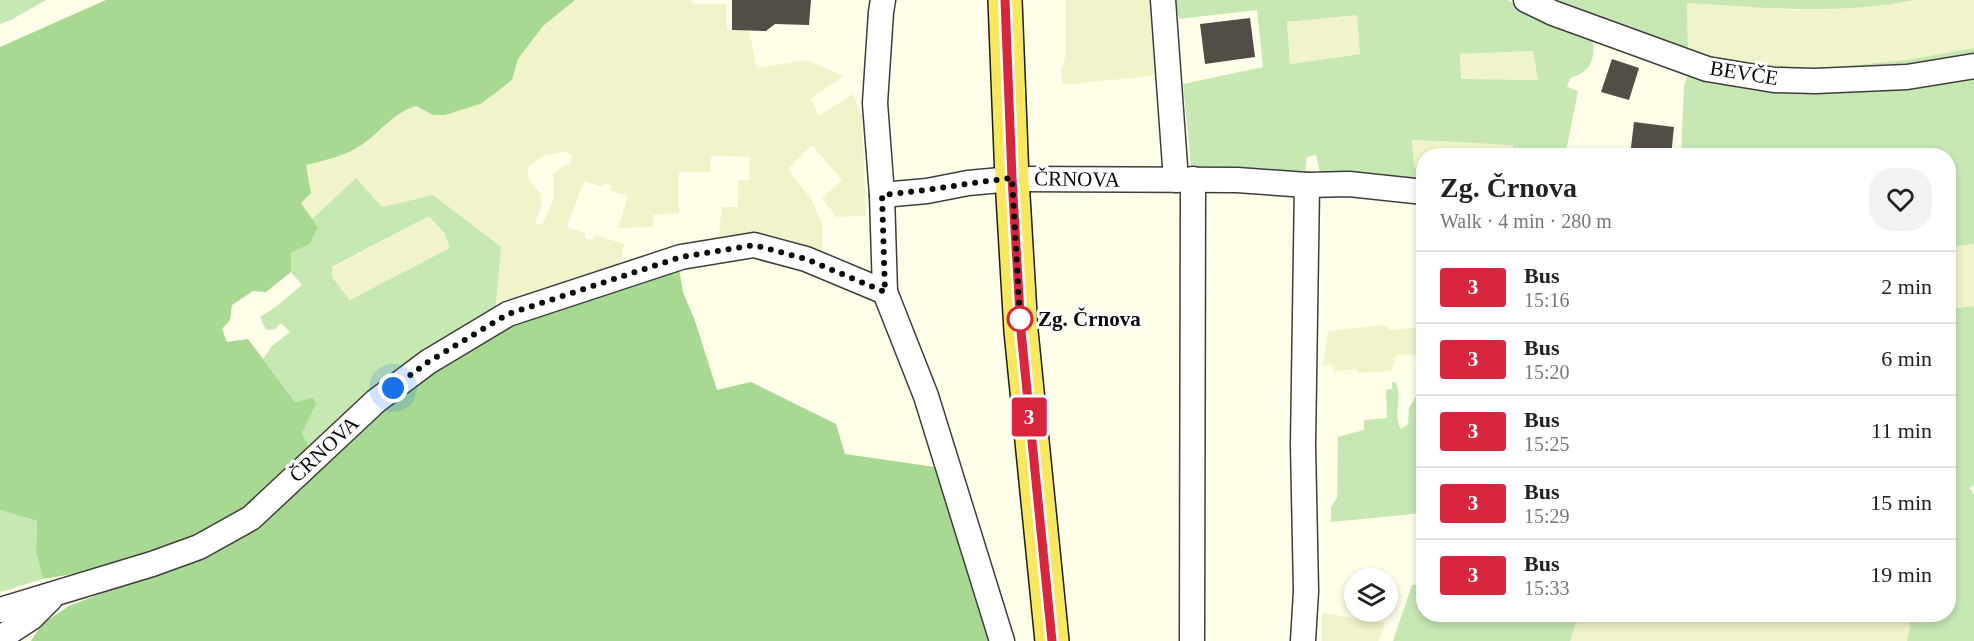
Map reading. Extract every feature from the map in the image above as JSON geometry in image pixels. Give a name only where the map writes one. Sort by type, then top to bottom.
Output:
[{"type":"main road","points":[[1005,0],[1021,331],[1052,641]]},
{"type":"street","points":[[883,0],[875,103],[882,195],[885,292],[926,396],[1002,641]]},
{"type":"street","points":[[1163,0],[1185,180],[1192,641]]},
{"type":"street","name":"BEVČE","points":[[1526,0],[1553,13],[1707,69],[1774,80],[1815,81],[1907,76],[1974,66]]},
{"type":"street","name":"ČRNOVA","points":[[882,195],[927,191],[1012,178],[1349,184],[1416,191]]},
{"type":"street","points":[[1303,641],[1306,591],[1303,445],[1307,185]]},
{"type":"street","name":"ČRNOVA","points":[[0,610],[199,547],[251,518],[376,401],[428,362],[508,314],[681,257],[754,245],[806,259],[885,292]]},
{"type":"street","points":[[0,638],[31,618],[56,594]]},
{"type":"green space","points":[[0,0],[46,0],[0,24]]},
{"type":"green space","points":[[106,0],[575,0],[543,26],[518,59],[512,80],[480,104],[445,115],[433,115],[416,106],[395,117],[370,139],[349,152],[306,165],[311,193],[301,203],[318,227],[310,244],[291,253],[291,272],[266,292],[253,291],[232,305],[230,320],[222,329],[227,342],[248,339],[295,402],[313,398],[316,404],[302,433],[311,450],[248,508],[219,527],[122,566],[43,579],[36,552],[37,521],[0,510],[0,47]]},
{"type":"green space","points":[[575,0],[692,0],[693,4],[726,4],[727,30],[749,31],[757,68],[807,60],[843,76],[811,99],[819,116],[853,94],[862,116],[866,216],[836,217],[822,198],[842,180],[812,145],[788,169],[811,199],[823,225],[822,256],[785,241],[745,237],[718,240],[722,207],[738,207],[738,180],[749,180],[749,157],[711,156],[710,172],[679,172],[679,213],[653,215],[653,227],[618,228],[628,196],[610,190],[611,185],[603,183],[602,187],[584,181],[567,227],[585,233],[585,238],[592,240],[595,235],[624,244],[621,261],[612,270],[495,313],[433,195],[382,207],[356,178],[312,219],[301,203],[311,193],[306,165],[336,158],[363,144],[405,109],[416,106],[433,115],[445,115],[461,109],[512,80],[518,59],[543,26]],"holes":[[[566,151],[572,155],[571,162],[553,174],[553,201],[542,225],[535,223],[541,208],[541,194],[527,178],[529,166],[544,156]]]},
{"type":"green space","points":[[1065,0],[1154,0],[1160,75],[1063,85],[1061,71],[1065,58]]},
{"type":"green space","points":[[1175,0],[1507,0],[1592,36],[1593,57],[1588,68],[1570,78],[1567,87],[1578,91],[1567,148],[1513,148],[1513,145],[1412,140],[1416,181],[1320,173],[1316,155],[1307,157],[1305,172],[1298,175],[1191,166],[1183,84],[1263,67],[1257,10],[1179,19]],"holes":[[[1357,15],[1360,54],[1290,64],[1287,22]],[[1533,51],[1538,80],[1461,79],[1460,54]]]},
{"type":"green space","points":[[1542,0],[1915,0],[1858,8],[1830,9],[1687,3],[1688,51],[1737,61],[1816,69],[1906,60],[1974,48],[1974,59],[1907,69],[1812,74],[1689,56],[1658,37],[1640,39]]},
{"type":"green space","points":[[1915,0],[1974,0],[1974,48],[1906,60],[1816,69],[1737,61],[1688,51],[1687,3],[1794,10]]},
{"type":"green space","points":[[1357,15],[1360,54],[1290,64],[1287,22]]},
{"type":"green space","points":[[1534,51],[1538,80],[1461,79],[1460,54]]},
{"type":"green space","points":[[1698,75],[1974,77],[1974,244],[1956,246],[1956,148],[1681,148],[1684,85],[1687,77]]},
{"type":"green space","points":[[1412,140],[1514,145],[1513,148],[1416,148],[1416,168],[1414,168]]},
{"type":"green space","points":[[356,178],[382,207],[433,195],[501,247],[495,313],[311,450],[302,433],[313,399],[295,402],[263,359],[272,346],[290,332],[281,323],[275,329],[266,330],[260,317],[302,285],[291,272],[291,253],[310,244],[318,227],[312,219]],"holes":[[[429,216],[445,234],[450,248],[350,300],[332,277],[332,267]]]},
{"type":"green space","points":[[429,216],[445,234],[451,248],[351,300],[332,277],[332,268]]},
{"type":"green space","points":[[1974,244],[1974,306],[1956,308],[1956,246]]},
{"type":"green space","points":[[679,269],[683,292],[695,321],[717,390],[751,382],[836,424],[845,454],[935,467],[992,641],[31,641],[42,624],[69,606],[199,556],[368,414],[504,324]]},
{"type":"green space","points":[[1974,306],[1974,485],[1970,488],[1974,495],[1974,641],[1907,641],[1911,622],[1956,622],[1956,308]]},
{"type":"green space","points":[[1387,325],[1389,330],[1416,328],[1416,354],[1397,355],[1391,371],[1358,373],[1357,369],[1333,372],[1332,364],[1323,365],[1328,331]]},
{"type":"green space","points":[[1392,382],[1396,383],[1398,389],[1397,418],[1401,429],[1408,424],[1409,408],[1416,396],[1416,514],[1331,522],[1331,507],[1337,498],[1338,437],[1364,430],[1364,420],[1387,418],[1386,390],[1392,389]]},
{"type":"green space","points":[[0,510],[37,521],[36,552],[43,579],[0,592]]},
{"type":"green space","points":[[1412,585],[1416,585],[1416,622],[1577,622],[1570,641],[1393,641]]},
{"type":"green space","points":[[1322,613],[1344,616],[1344,622],[1385,623],[1379,641],[1321,641]]},
{"type":"green space","points":[[1577,622],[1911,622],[1907,641],[1570,641]]},
{"type":"building","points":[[732,0],[811,0],[809,25],[775,24],[766,31],[732,30]]},
{"type":"building","points":[[1250,18],[1255,57],[1205,64],[1200,24]]},
{"type":"building","points":[[1612,59],[1639,68],[1629,100],[1601,92]]},
{"type":"building","points":[[1634,122],[1674,127],[1672,148],[1631,148]]},
{"type":"bus line","name":"3","points":[[1005,0],[1021,331],[1052,641]]},
{"type":"place","name":"Zg. Črnova","points":[[1020,319]]},
{"type":"route","points":[[393,388],[428,362],[508,314],[681,257],[754,245],[806,259],[885,292],[886,261],[882,195],[927,191],[1012,178],[1020,319]]}]
